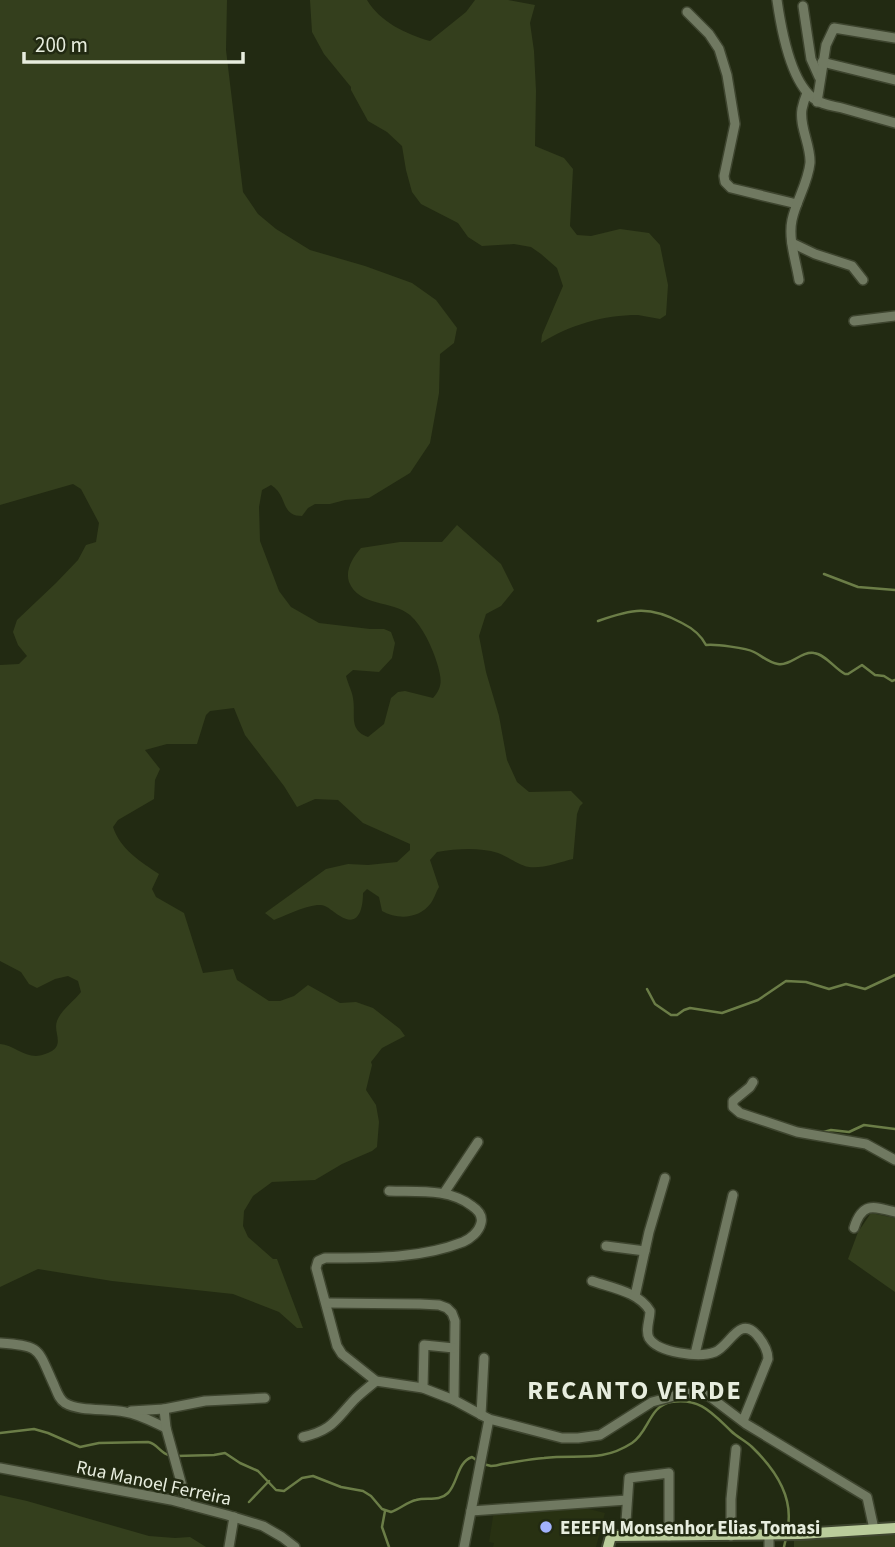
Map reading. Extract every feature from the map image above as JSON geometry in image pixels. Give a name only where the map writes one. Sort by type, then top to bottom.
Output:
[{"type":"main road","points":[[610,1541],[625,1536],[669,1536],[691,1541],[731,1536],[895,1528]]},
{"type":"street","points":[[777,0],[780,23],[802,88],[817,102],[895,123]]},
{"type":"street","points":[[803,5],[811,58],[820,78]]},
{"type":"street","points":[[687,12],[709,34],[719,49],[727,75],[735,124],[725,182],[731,188],[797,204]]},
{"type":"street","points":[[817,102],[822,62],[834,28],[895,38]]},
{"type":"street","points":[[822,62],[895,80]]},
{"type":"street","points":[[799,280],[791,232],[810,163],[810,150],[802,116],[807,93]]},
{"type":"street","points":[[793,243],[815,254],[852,266],[863,280]]},
{"type":"street","points":[[854,321],[895,316]]},
{"type":"street","points":[[753,1082],[733,1101],[733,1107],[740,1113],[797,1132],[866,1144],[895,1160]]},
{"type":"street","points":[[444,1194],[478,1142]]},
{"type":"street","points":[[635,1296],[665,1178]]},
{"type":"street","points":[[389,1191],[456,1196],[481,1215],[480,1228],[466,1241],[404,1256],[321,1259],[316,1264],[337,1346],[342,1354],[376,1381],[423,1388],[485,1417],[562,1438],[600,1435],[652,1402],[682,1394],[709,1396],[743,1421],[867,1497],[874,1529]]},
{"type":"street","points":[[695,1354],[733,1195]]},
{"type":"street","points":[[854,1228],[861,1212],[868,1207],[895,1212]]},
{"type":"street","points":[[606,1246],[645,1251]]},
{"type":"street","points":[[592,1280],[635,1296],[645,1303],[650,1311],[648,1333],[660,1347],[706,1354],[723,1348],[735,1332],[747,1328],[752,1330],[768,1353],[768,1359],[743,1421]]},
{"type":"street","points":[[326,1303],[420,1304],[447,1308],[455,1321],[453,1400]]},
{"type":"street","points":[[0,1343],[29,1346],[38,1351],[59,1397],[76,1407],[123,1411],[164,1409],[205,1401],[265,1398]]},
{"type":"street","points":[[423,1388],[424,1345],[454,1348]]},
{"type":"street","points":[[464,1547],[482,1452],[485,1417],[484,1358]]},
{"type":"street","points":[[303,1437],[327,1429],[376,1381]]},
{"type":"street","points":[[164,1409],[166,1428],[187,1504]]},
{"type":"street","points":[[123,1411],[166,1428]]},
{"type":"street","points":[[731,1536],[731,1499],[736,1449]]},
{"type":"street","name":"Rua Manoel Ferreira","points":[[0,1468],[187,1504],[263,1526],[295,1547]]},
{"type":"street","points":[[625,1536],[629,1478],[669,1473],[669,1536]]},
{"type":"street","points":[[471,1511],[627,1500]]},
{"type":"street","points":[[229,1547],[234,1517]]},
{"type":"street","points":[[769,1535],[769,1547]]},
{"type":"shaded area","points":[[0,0],[227,0],[226,50],[243,192],[258,214],[310,250],[412,283],[436,300],[457,328],[454,343],[440,354],[439,393],[430,443],[410,473],[369,498],[315,504],[302,516],[290,513],[280,494],[271,485],[262,490],[259,507],[260,541],[279,591],[291,607],[319,623],[384,629],[391,632],[395,643],[392,658],[379,672],[353,670],[346,676],[353,698],[355,726],[368,737],[384,724],[391,698],[398,692],[405,691],[433,698],[439,689],[440,677],[430,644],[415,620],[403,610],[360,596],[349,582],[350,564],[361,548],[400,542],[442,542],[457,525],[501,564],[514,590],[501,606],[486,614],[479,636],[507,760],[517,782],[529,792],[571,791],[583,803],[577,814],[573,859],[529,867],[498,853],[483,850],[437,852],[430,860],[439,887],[431,903],[414,915],[401,917],[382,911],[379,897],[367,889],[363,893],[359,915],[352,920],[316,905],[274,920],[265,913],[326,869],[348,864],[397,862],[410,850],[410,844],[363,823],[338,800],[315,799],[297,807],[245,735],[234,708],[210,711],[206,715],[197,744],[167,744],[145,750],[160,769],[155,780],[154,799],[118,820],[113,827],[126,848],[159,874],[152,889],[156,897],[184,913],[203,973],[233,969],[237,980],[269,1001],[280,1001],[294,996],[308,985],[340,1003],[356,1002],[373,1008],[405,1036],[382,1048],[371,1062],[366,1090],[376,1105],[379,1122],[377,1147],[315,1180],[272,1182],[253,1196],[244,1211],[243,1226],[248,1237],[273,1259],[277,1259],[303,1328],[297,1328],[279,1312],[233,1294],[112,1281],[38,1269],[0,1287],[0,1044],[31,1056],[52,1051],[58,1041],[56,1025],[59,1017],[81,992],[78,981],[68,976],[37,988],[29,984],[21,972],[0,961],[0,665],[19,664],[27,656],[18,645],[13,632],[17,620],[78,560],[86,545],[96,542],[99,523],[81,489],[73,484],[0,505]]},
{"type":"shaded area","points":[[310,0],[367,0],[379,15],[394,26],[430,41],[466,12],[475,0],[508,0],[535,5],[530,23],[536,91],[535,146],[564,158],[573,169],[570,226],[577,235],[591,236],[620,229],[649,233],[660,245],[668,285],[666,315],[660,319],[625,315],[600,319],[575,326],[541,343],[563,286],[557,268],[531,247],[514,244],[482,246],[468,237],[458,223],[421,204],[412,192],[402,146],[387,132],[368,121],[351,87],[324,54],[312,32]]},
{"type":"shaded area","points":[[871,1213],[895,1218],[895,1292],[848,1259],[858,1232]]},
{"type":"shaded area","points":[[0,1495],[149,1536],[190,1537],[206,1547],[0,1547]]},
{"type":"shaded area","name":"EEEFM Monsenhor Elias Tomasi","points":[[569,1504],[605,1513],[596,1547],[493,1547],[494,1543],[489,1542],[494,1510]]},
{"type":"shaded area","points":[[895,1533],[895,1547],[794,1547],[794,1534]]},
{"type":"waterway","points":[[824,574],[858,587],[895,590]]},
{"type":"waterway","points":[[598,621],[631,612],[650,611],[686,625],[699,635],[706,645],[750,651],[778,664],[814,653],[845,674],[862,665],[875,675],[895,680]]},
{"type":"waterway","points":[[647,989],[655,1004],[671,1015],[690,1008],[722,1013],[758,1000],[786,981],[806,982],[829,989],[846,984],[865,989],[895,975]]},
{"type":"waterway","points":[[820,1133],[831,1130],[849,1132],[864,1125],[895,1129]]},
{"type":"waterway","points":[[176,1456],[225,1453],[258,1471],[276,1490],[284,1491],[302,1478],[313,1476],[341,1487],[363,1491],[382,1509],[391,1512],[413,1501],[444,1496],[451,1489],[463,1463],[472,1457],[491,1466],[539,1458],[610,1453],[638,1438],[653,1414],[664,1404],[690,1402],[712,1413],[769,1465],[786,1496],[789,1519],[787,1531]]},
{"type":"waterway","points":[[0,1433],[34,1429],[80,1447],[99,1443],[148,1442],[169,1455]]},
{"type":"waterway","points":[[249,1502],[269,1481]]},
{"type":"waterway","points":[[385,1511],[382,1527],[389,1547]]},
{"type":"waterway","points":[[784,1547],[786,1538]]},
{"type":"place","name":"EEEFM Monsenhor Elias Tomasi","points":[[546,1527]]},
{"type":"district","name":"RECANTO VERDE","points":[[635,1390]]}]
